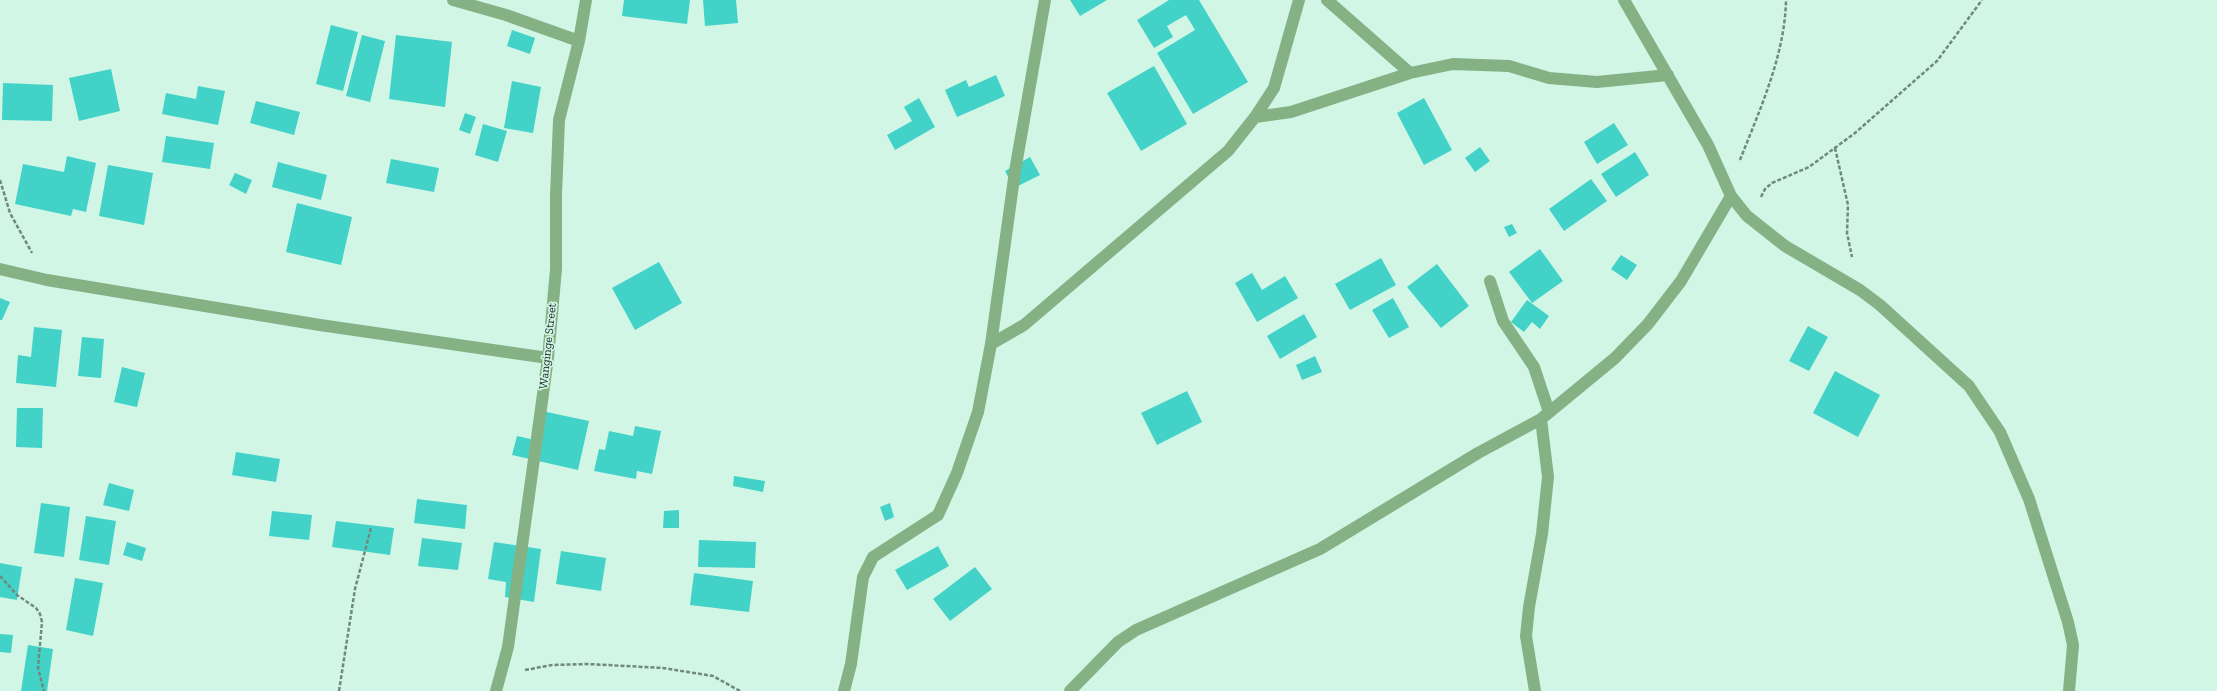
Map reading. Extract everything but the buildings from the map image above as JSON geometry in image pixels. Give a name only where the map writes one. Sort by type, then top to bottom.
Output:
[{"type":"street","points":[[453,0],[506,15],[579,41]]},
{"type":"street","name":"Wanginge Street","points":[[496,691],[508,647],[548,358],[556,269],[558,135],[579,41],[586,0]]},
{"type":"street","points":[[844,691],[851,664],[863,577],[872,557],[938,515],[944,504],[969,441],[978,412],[991,344],[1015,171],[1045,0]]},
{"type":"street","points":[[991,344],[1024,325],[1228,151],[1255,117],[1274,88],[1299,0]]},
{"type":"street","points":[[1327,0],[1410,73]]},
{"type":"street","points":[[1624,0],[1708,145],[1729,193],[1754,224],[1785,246],[1860,290],[1880,305],[1969,386],[2000,432],[2029,499],[2068,622],[2073,645],[2069,691]]},
{"type":"street","points":[[1255,117],[1291,112],[1410,73],[1453,64],[1509,66],[1549,78],[1597,82],[1668,75]]},
{"type":"street","points":[[1070,691],[1118,642],[1136,630],[1320,549],[1478,453],[1545,416],[1615,358],[1648,324],[1681,281],[1729,193]]},
{"type":"street","points":[[0,269],[47,280],[312,324],[548,358]]},
{"type":"street","points":[[1490,281],[1502,321],[1534,367],[1545,416],[1548,477],[1542,534],[1529,607],[1526,636],[1536,691]]},
{"type":"path","points":[[1729,193],[1772,73],[1786,16],[1786,0]]},
{"type":"path","points":[[1754,224],[1756,208],[1765,189],[1772,183],[1809,167],[1836,148],[1937,61],[1982,0]]},
{"type":"path","points":[[1836,148],[1848,205],[1847,233],[1849,246],[1860,290]]},
{"type":"path","points":[[0,180],[10,213],[47,280]]},
{"type":"path","points":[[339,691],[355,589],[371,528]]},
{"type":"path","points":[[0,576],[17,595],[36,608],[40,614],[42,622],[38,668],[44,691]]},
{"type":"path","points":[[499,679],[530,669],[552,665],[588,664],[655,668],[713,676],[740,691]]}]
